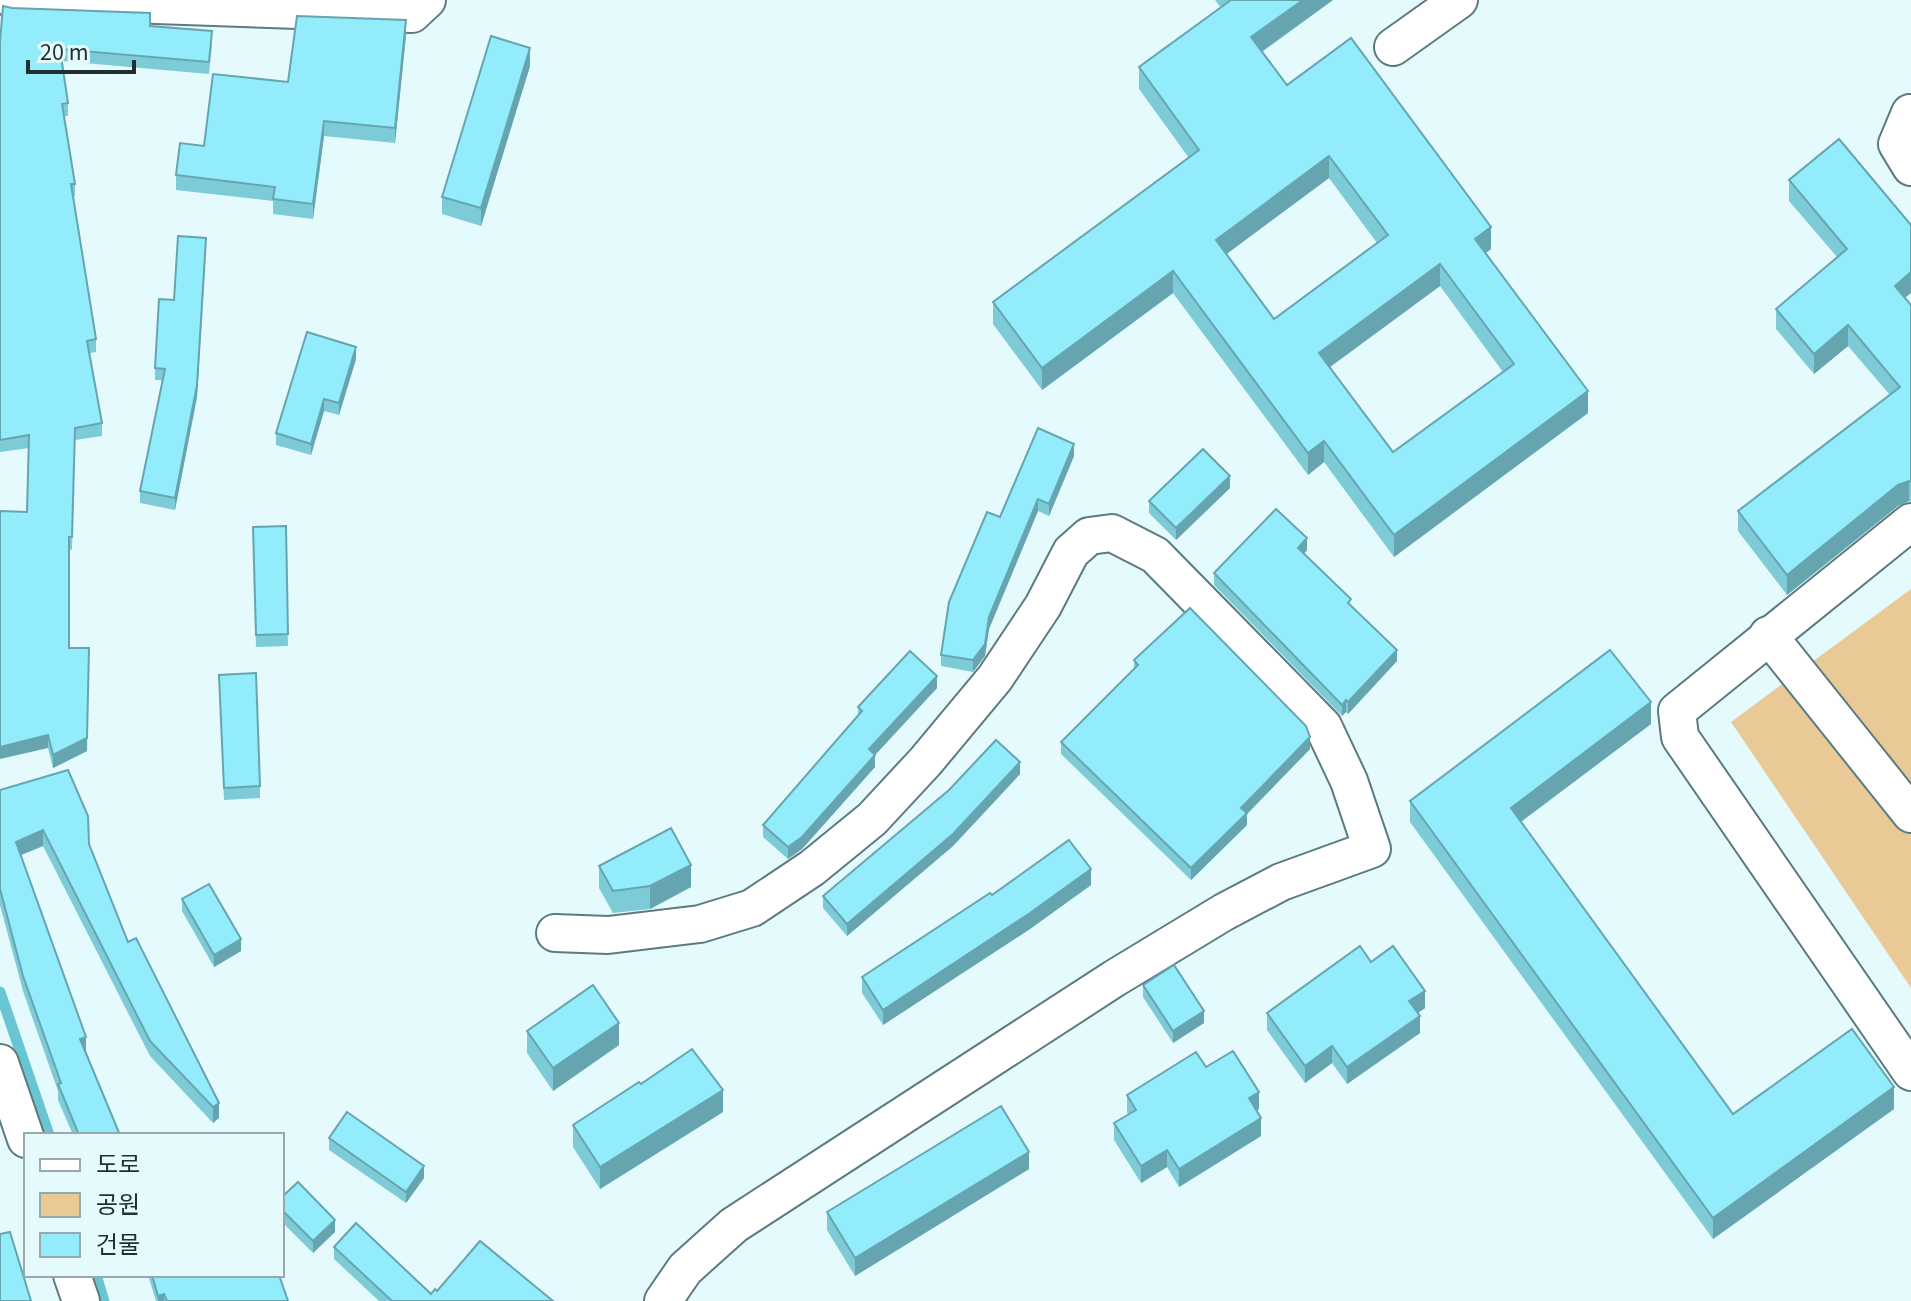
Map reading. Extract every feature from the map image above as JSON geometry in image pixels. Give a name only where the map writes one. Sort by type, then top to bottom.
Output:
[{"type":"street","points":[[13,0],[412,14],[427,0]]},
{"type":"street","points":[[1393,47],[1459,0]]},
{"type":"street","points":[[1910,113],[1897,144],[1911,167]]},
{"type":"street","points":[[1907,1056],[1680,737],[1677,711],[1911,522]]},
{"type":"street","points":[[555,933],[608,935],[700,924],[752,908],[812,868],[872,819],[925,762],[995,678],[1043,606],[1071,552],[1089,536],[1112,533],[1155,555],[1323,726],[1349,781],[1372,849],[1281,882],[1224,912],[1115,978],[734,1225],[685,1269],[663,1301]]},
{"type":"street","points":[[1768,635],[1911,814]]},
{"type":"street","points":[[0,1063],[24,1133]]},
{"type":"street","points":[[73,1277],[81,1301]]},
{"type":"green space","points":[[1911,589],[1911,988],[1731,722]]},
{"type":"building","points":[[1231,0],[1303,0],[1251,37],[1287,85],[1351,38],[1491,227],[1475,239],[1588,391],[1394,535],[1324,441],[1308,453],[1173,271],[1042,368],[993,302],[1199,150],[1139,67]],"holes":[[[1329,156],[1388,235],[1274,319],[1216,240]],[[1440,264],[1514,364],[1393,452],[1319,353]]]},
{"type":"building","points":[[3,6],[150,13],[150,26],[212,31],[209,62],[60,49],[68,103],[62,104],[75,184],[71,184],[96,339],[87,341],[102,423],[75,428],[72,537],[69,537],[69,648],[89,648],[87,738],[53,755],[48,735],[0,747],[0,511],[27,512],[29,435],[0,440],[0,42]]},
{"type":"building","points":[[297,16],[406,20],[395,128],[324,121],[313,204],[273,199],[275,187],[176,175],[180,143],[204,146],[213,74],[288,82]]},
{"type":"building","points":[[491,36],[530,48],[481,208],[442,197]]},
{"type":"building","points":[[1839,139],[1911,225],[1911,272],[1895,286],[1911,305],[1911,482],[1898,485],[1787,575],[1738,511],[1900,387],[1848,325],[1814,354],[1776,309],[1847,249],[1789,180]]},
{"type":"building","points":[[178,236],[206,238],[197,385],[175,498],[140,491],[165,369],[155,368],[159,299],[174,300]]},
{"type":"building","points":[[307,332],[356,347],[339,403],[324,399],[311,444],[276,433]]},
{"type":"building","points":[[1038,428],[1074,444],[1049,504],[1038,499],[989,617],[985,644],[973,660],[941,655],[949,602],[987,512],[1000,517]]},
{"type":"building","points":[[1203,449],[1230,476],[1176,528],[1149,501]]},
{"type":"building","points":[[1276,509],[1307,538],[1298,548],[1351,599],[1348,603],[1397,650],[1342,705],[1214,573]]},
{"type":"building","points":[[286,526],[288,634],[256,635],[253,527]]},
{"type":"building","points":[[1190,608],[1306,726],[1310,737],[1241,808],[1247,813],[1191,868],[1061,742],[1138,665],[1134,660]]},
{"type":"building","points":[[1610,650],[1651,702],[1511,808],[1733,1114],[1852,1029],[1894,1087],[1713,1218],[1410,801]]},
{"type":"building","points":[[910,651],[937,676],[869,749],[875,755],[802,837],[788,847],[763,825],[862,711],[858,707]]},
{"type":"building","points":[[256,673],[260,786],[224,788],[219,675]]},
{"type":"building","points":[[996,740],[1020,762],[953,834],[847,924],[823,896],[949,790]]},
{"type":"building","points":[[68,770],[88,816],[89,844],[128,942],[136,938],[219,1103],[213,1107],[150,1041],[43,830],[16,842],[86,1037],[80,1039],[119,1133],[78,1133],[58,1084],[61,1083],[23,976],[0,889],[0,790]]},
{"type":"building","points":[[671,828],[691,865],[650,886],[613,891],[599,866]]},
{"type":"building","points":[[1069,840],[1091,869],[883,1010],[862,977],[990,893],[992,895]]},
{"type":"building","points":[[209,884],[241,939],[214,955],[182,899]]},
{"type":"building","points":[[1360,946],[1371,962],[1393,946],[1425,991],[1409,1001],[1420,1016],[1347,1067],[1332,1046],[1305,1066],[1267,1013]]},
{"type":"building","points":[[1174,965],[1204,1011],[1173,1031],[1143,985]]},
{"type":"building","points":[[593,985],[619,1023],[553,1068],[527,1031]]},
{"type":"building","points":[[692,1049],[723,1090],[600,1167],[573,1125]]},
{"type":"building","points":[[1233,1051],[1259,1092],[1249,1098],[1261,1118],[1179,1169],[1167,1150],[1141,1166],[1114,1123],[1136,1110],[1127,1095],[1196,1052],[1206,1067]]},
{"type":"building","points":[[1001,1106],[1029,1152],[855,1258],[827,1212]]},
{"type":"building","points":[[347,1112],[424,1166],[406,1192],[329,1138]]},
{"type":"building","points":[[298,1182],[335,1220],[313,1241],[284,1212],[284,1195]]},
{"type":"building","points":[[356,1223],[431,1294],[480,1241],[553,1301],[392,1301],[334,1247]]},
{"type":"building","points":[[10,1232],[31,1301],[0,1301],[0,1234]]},
{"type":"building","points":[[153,1277],[280,1277],[288,1301],[167,1301],[164,1294],[158,1296]]},
{"type":"waterway","points":[[0,992],[48,1133]]},
{"type":"waterway","points":[[97,1277],[104,1301]]}]
